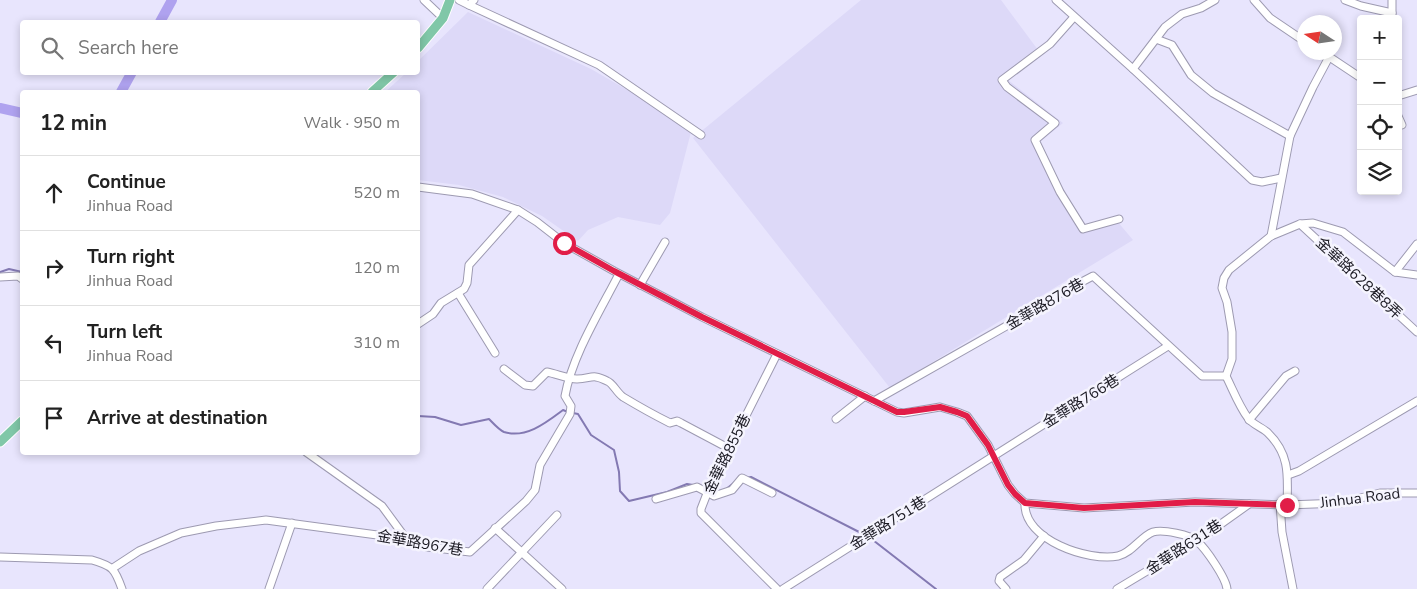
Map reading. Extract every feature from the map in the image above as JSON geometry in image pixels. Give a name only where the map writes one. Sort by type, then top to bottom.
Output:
[{"type":"main road","points":[[420,46],[443,18],[450,0]]},
{"type":"main road","points":[[374,90],[391,75]]},
{"type":"main road","points":[[0,442],[20,423]]},
{"type":"street","points":[[424,0],[443,18]]},
{"type":"street","points":[[459,0],[471,3],[599,65],[701,134]]},
{"type":"street","points":[[1056,0],[1252,180],[1262,182],[1281,178]]},
{"type":"street","points":[[1133,69],[1164,27],[1182,14],[1201,8],[1215,0]]},
{"type":"street","points":[[1254,0],[1270,18],[1297,36]]},
{"type":"street","points":[[1344,0],[1389,15]]},
{"type":"street","points":[[1392,0],[1392,15]]},
{"type":"street","points":[[1074,17],[1050,44],[1010,72],[1002,80],[1007,87],[1055,123],[1035,140],[1060,192],[1083,229],[1119,219]]},
{"type":"street","points":[[1156,39],[1172,45],[1191,75],[1213,94],[1290,136]]},
{"type":"street","points":[[1271,236],[1290,136],[1327,60]]},
{"type":"street","points":[[1334,60],[1357,75]]},
{"type":"street","points":[[1402,95],[1417,90]]},
{"type":"street","points":[[420,187],[472,194],[518,210],[564,243],[619,274],[897,412],[940,407],[967,416],[979,430],[1008,485],[1025,503],[1025,508],[1033,526],[1044,536],[1071,551],[1099,557],[1121,555],[1153,532],[1181,534],[1197,541],[1220,571],[1226,582],[1227,589]]},
{"type":"street","points":[[420,323],[433,314],[440,303],[464,289],[467,283],[469,265],[518,210]]},
{"type":"street","points":[[1293,589],[1282,532],[1288,475],[1286,463],[1279,446],[1266,431],[1249,420],[1226,376],[1232,359],[1232,350],[1227,302],[1222,288],[1224,278],[1229,270],[1271,236],[1300,224],[1312,223],[1343,232],[1395,272],[1417,275]]},
{"type":"street","name":"金華路628巷8弄","points":[[1300,224],[1417,332]]},
{"type":"street","points":[[640,285],[666,242]]},
{"type":"street","points":[[1395,272],[1417,244]]},
{"type":"street","name":"金華路967巷","points":[[113,568],[139,551],[181,533],[216,526],[266,520],[407,540],[427,547],[470,552],[526,501],[535,490],[540,465],[570,414],[571,406],[565,396],[567,385],[583,344],[619,274]]},
{"type":"street","name":"金華路876巷","points":[[874,401],[1017,320],[1038,305],[1093,276],[1202,376],[1226,376]]},
{"type":"street","points":[[0,277],[20,278]]},
{"type":"street","points":[[458,292],[495,352]]},
{"type":"street","name":"金華路766巷","points":[[993,456],[1168,346]]},
{"type":"street","name":"金華路855巷","points":[[777,354],[708,490],[701,509],[701,513],[777,589]]},
{"type":"street","points":[[504,369],[525,385],[533,386],[547,372],[578,379],[591,376],[606,380],[611,383],[621,396],[670,424],[681,423],[730,449]]},
{"type":"street","points":[[1249,420],[1286,376],[1295,372]]},
{"type":"street","points":[[836,419],[865,396]]},
{"type":"street","points":[[1288,475],[1299,471],[1417,401]]},
{"type":"street","points":[[316,455],[382,506],[407,540]]},
{"type":"street","name":"金華路751巷","points":[[783,589],[993,456]]},
{"type":"street","points":[[656,499],[697,487],[708,490],[714,496],[732,490],[742,478],[772,493]]},
{"type":"street","name":"Jinhua Road","points":[[1025,503],[1084,508],[1195,502],[1250,504],[1340,503],[1380,493],[1417,493]]},
{"type":"street","name":"金華路631巷","points":[[1117,589],[1197,541],[1250,504]]},
{"type":"street","points":[[487,589],[556,514]]},
{"type":"street","points":[[269,589],[292,523]]},
{"type":"street","points":[[495,528],[562,589]]},
{"type":"street","points":[[1006,589],[999,581],[1000,577],[1024,560],[1044,536]]},
{"type":"street","points":[[0,557],[92,560],[113,568],[122,589]]},
{"type":"shaded area","points":[[861,0],[1001,0],[1041,54],[1008,80],[1063,123],[1040,142],[1067,199],[1086,227],[1117,221],[1133,240],[890,388],[693,138]]},
{"type":"shaded area","points":[[468,12],[591,69],[643,99],[691,132],[670,213],[660,225],[618,217],[588,230],[578,241],[542,216],[503,197],[459,185],[420,180],[420,90],[387,90],[404,75],[420,75],[420,59]]},
{"type":"waterway","points":[[161,20],[172,0]]},
{"type":"waterway","points":[[122,90],[130,75]]},
{"type":"waterway","points":[[0,108],[20,113]]},
{"type":"waterway","points":[[0,272],[9,269],[20,272]]},
{"type":"waterway","points":[[420,416],[435,417],[461,425],[489,419],[502,431],[512,434],[536,428],[563,410],[568,412]]},
{"type":"waterway","points":[[573,413],[578,414],[591,435],[614,450],[619,472],[620,491],[629,501],[667,492],[687,484],[693,485]]},
{"type":"waterway","points":[[746,478],[751,477],[865,535]]},
{"type":"waterway","points":[[725,490],[735,482]]},
{"type":"waterway","points":[[869,537],[936,589]]},
{"type":"route","points":[[564,243],[702,317],[897,412],[940,407],[967,416],[979,430],[988,445],[1008,485],[1025,503],[1084,508],[1195,502],[1280,503],[1287,505]]}]
